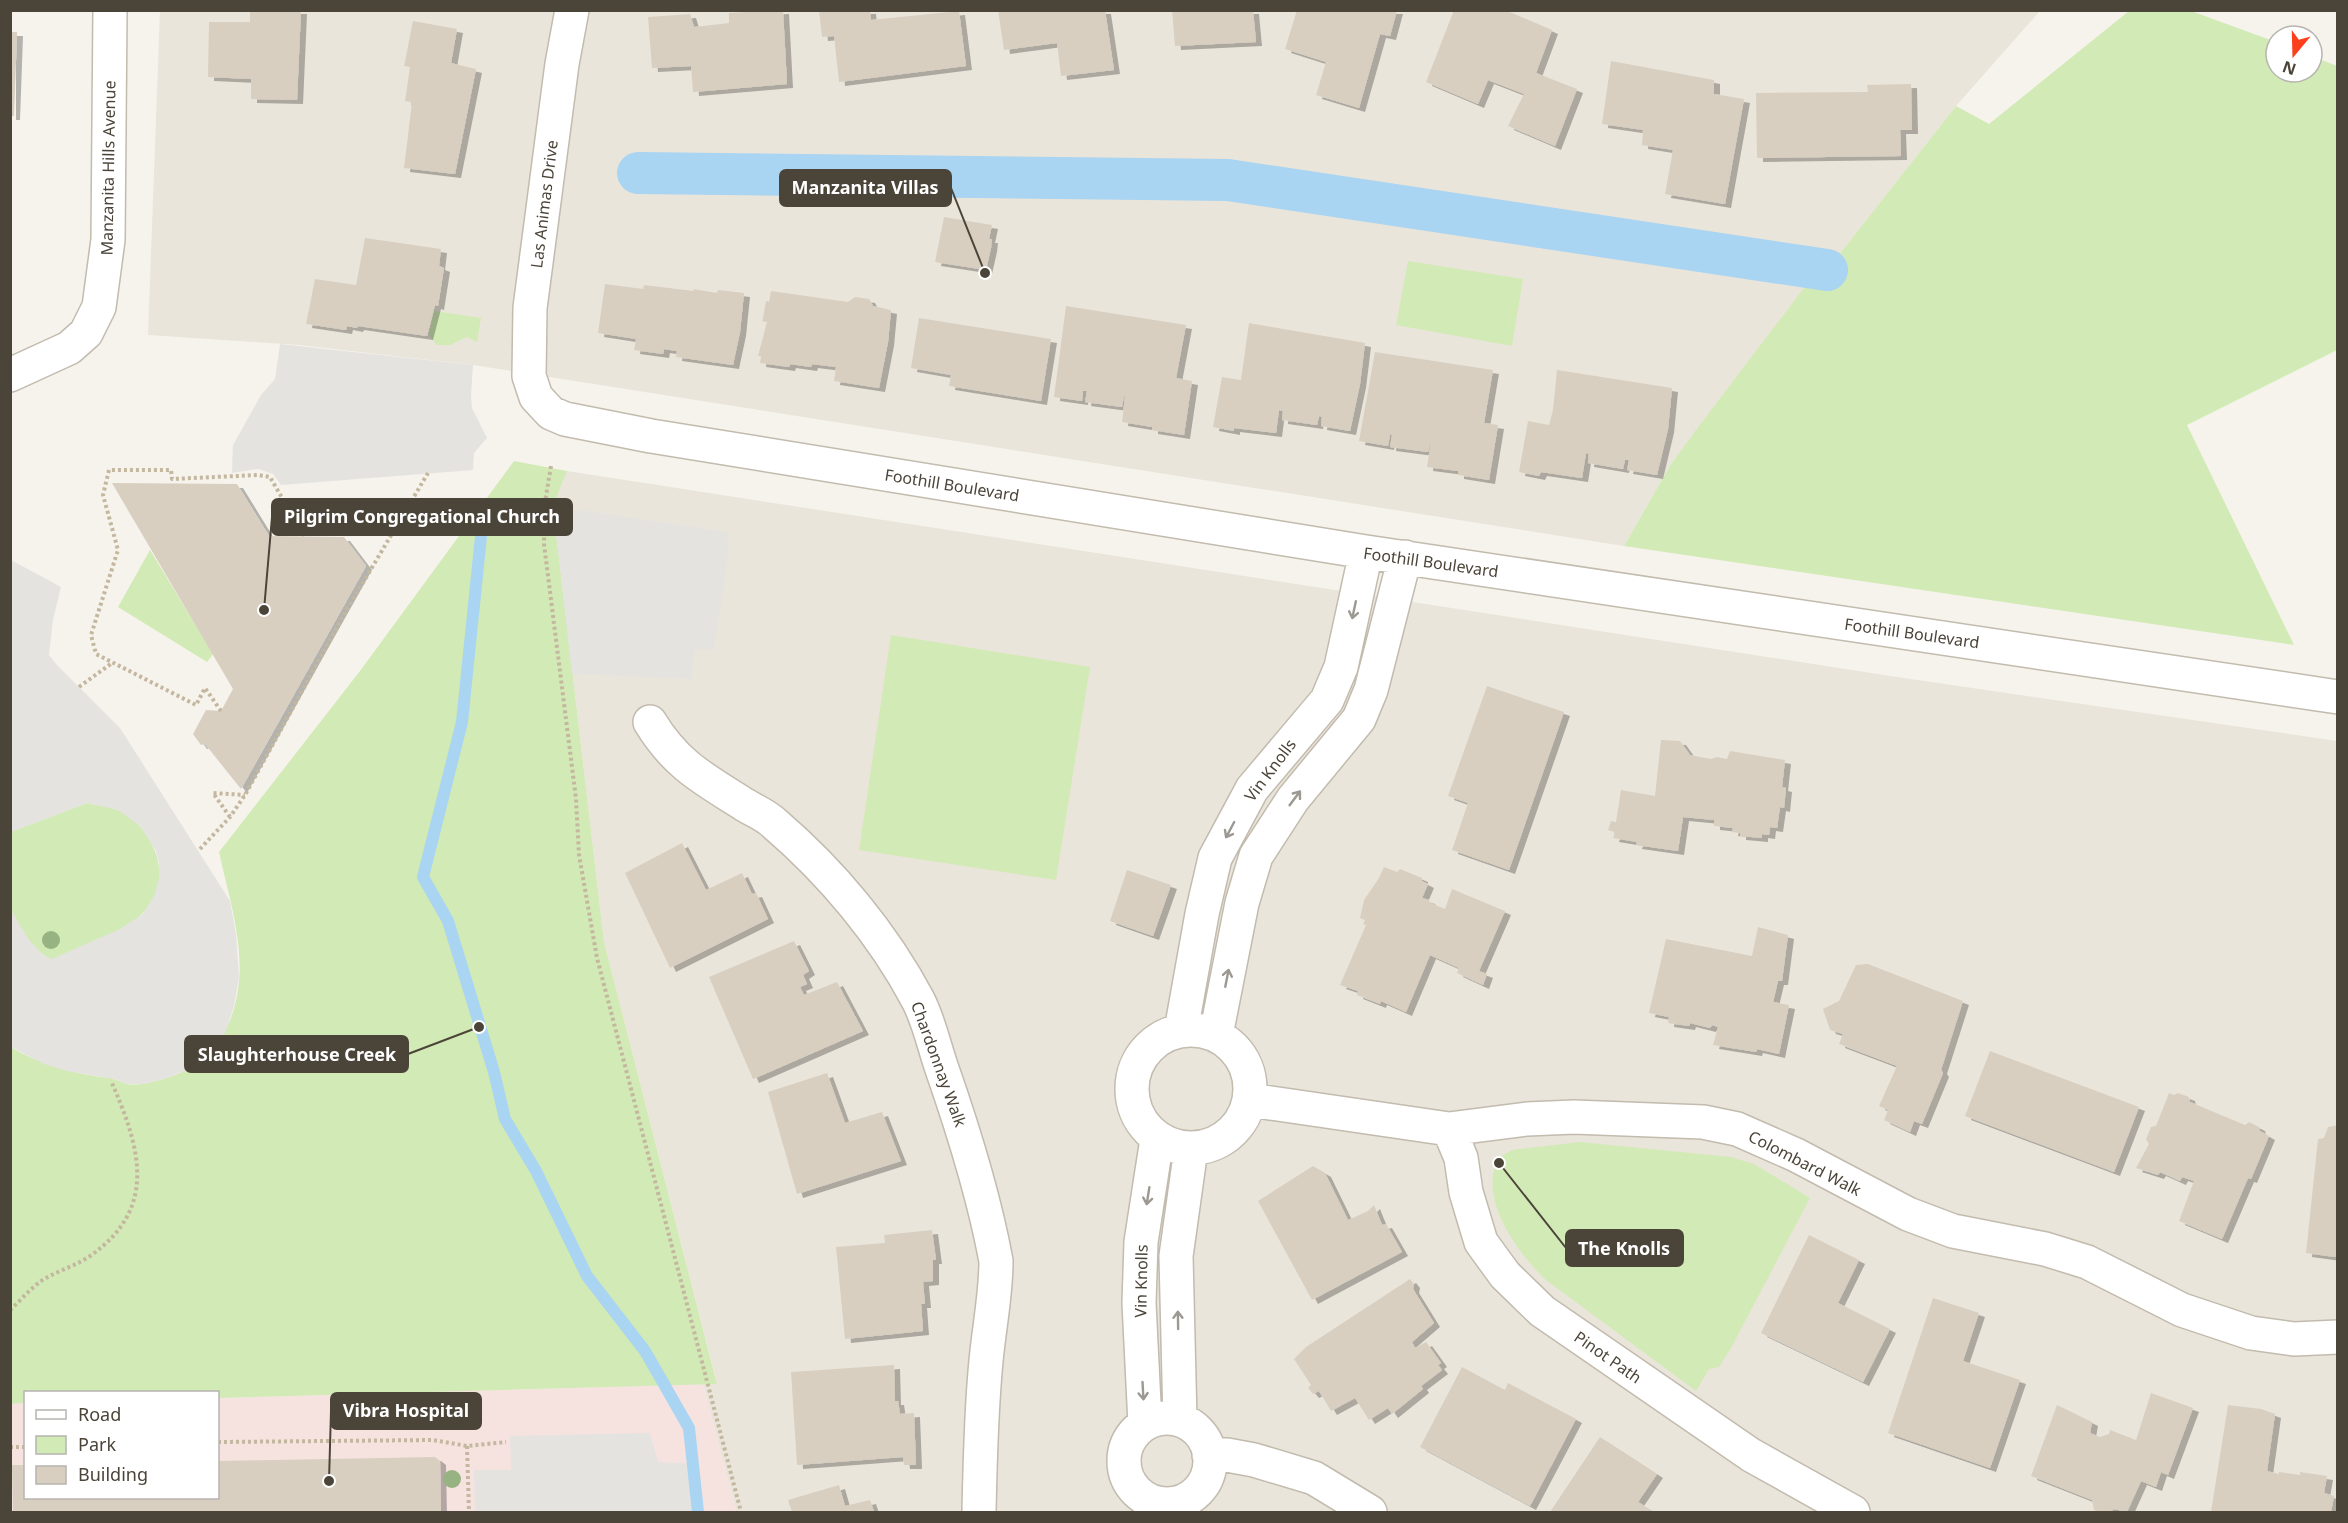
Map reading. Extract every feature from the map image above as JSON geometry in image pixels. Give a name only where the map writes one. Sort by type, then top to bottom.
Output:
[{"type":"street","name":"Manzanita Hills Avenue","points":[[10,375],[69,348],[79,341],[93,324],[102,296],[108,240],[110,10]]},
{"type":"street","name":"Las Animas Drive","points":[[536,397],[529,376],[530,308],[562,63],[572,10]]},
{"type":"street","name":"Foothill Boulevard","points":[[536,397],[551,413],[565,419],[618,431],[1366,552],[2337,697]]},
{"type":"street","name":"Vin Knolls","points":[[1181,1031],[1202,914],[1215,858],[1252,789],[1327,700],[1341,667],[1366,552]]},
{"type":"street","points":[[1216,1035],[1242,903],[1256,856],[1293,800],[1359,719],[1371,690],[1405,557]]},
{"type":"street","name":"Chardonnay Walk","points":[[651,722],[680,762],[692,772],[774,822],[818,865],[863,915],[891,954],[919,1002],[964,1134],[996,1261],[996,1283],[980,1432],[979,1512]]},
{"type":"street","points":[[1199,1030],[1216,1035],[1232,1046],[1244,1062],[1250,1080],[1250,1100],[1245,1116],[1222,1140],[1207,1147],[1191,1149],[1173,1146],[1157,1139],[1142,1124],[1134,1106],[1131,1086],[1136,1067],[1146,1049],[1162,1037],[1181,1031],[1199,1030]]},
{"type":"street","name":"Colombard Walk","points":[[1250,1100],[1449,1129],[1527,1119],[1574,1117],[1702,1122],[1737,1129],[1796,1155],[1908,1214],[1953,1231],[2045,1249],[2087,1262],[2182,1310],[2251,1333],[2294,1339],[2337,1338]]},
{"type":"street","name":"Pinot Path","points":[[1449,1129],[1461,1158],[1466,1192],[1481,1242],[1505,1275],[1542,1311],[1751,1455],[1853,1512]]},
{"type":"street","name":"Vin Knolls","points":[[1145,1424],[1139,1303],[1141,1242],[1157,1139]]},
{"type":"street","points":[[1180,1420],[1176,1256],[1191,1149]]},
{"type":"street","points":[[1168,1418],[1180,1420],[1191,1425],[1200,1433],[1209,1455],[1209,1468],[1205,1481],[1197,1491],[1174,1508],[1145,1498],[1133,1488],[1126,1475],[1124,1460],[1126,1447],[1134,1434],[1145,1424],[1168,1418]]},
{"type":"street","points":[[1209,1455],[1227,1455],[1254,1460],[1314,1478],[1363,1508]]},
{"type":"path","points":[[551,466],[545,502],[544,544],[576,799],[579,855],[597,958],[741,1512]]},
{"type":"path","points":[[221,711],[205,687],[196,705],[96,654],[91,635],[118,550],[103,495],[109,470],[171,470],[172,479],[258,475],[270,477],[304,536]]},
{"type":"path","points":[[200,849],[230,817],[245,795],[345,613],[428,473]]},
{"type":"path","points":[[79,687],[112,663]]},
{"type":"path","points":[[230,817],[213,793],[245,795]]},
{"type":"path","points":[[10,1310],[40,1281],[78,1263],[97,1250],[121,1228],[130,1212],[137,1189],[135,1147],[111,1081]]},
{"type":"path","points":[[219,1442],[433,1440],[467,1446],[506,1443]]},
{"type":"path","points":[[467,1446],[468,1512]]},
{"type":"shaded area","points":[[160,11],[2040,11],[1956,106],[1834,261],[1806,285],[1671,464],[1624,546],[473,365],[299,345],[148,335]]},
{"type":"shaded area","points":[[280,344],[473,365],[472,408],[487,438],[474,453],[473,470],[281,485],[273,474],[258,469],[232,473],[233,445],[261,395],[275,379]]},
{"type":"shaded area","points":[[567,471],[1897,677],[2337,741],[2337,1512],[736,1512],[703,1384],[717,1383],[604,942],[553,506]]},
{"type":"shaded area","points":[[553,506],[727,532],[729,549],[714,650],[695,649],[691,679],[572,674]]},
{"type":"shaded area","points":[[11,560],[61,587],[53,620],[49,655],[120,728],[230,901],[236,934],[239,977],[234,1006],[226,1031],[218,1044],[194,1067],[167,1078],[143,1084],[127,1084],[115,1079],[67,1071],[44,1064],[11,1047],[11,910],[29,940],[43,955],[52,959],[120,929],[143,914],[155,894],[159,878],[159,862],[155,849],[140,826],[118,810],[87,803],[11,832]]},
{"type":"shaded area","points":[[703,1384],[736,1512],[11,1512],[10,1404],[24,1403],[24,1499],[219,1499],[219,1398]]},
{"type":"shaded area","points":[[650,1433],[658,1462],[698,1464],[699,1512],[475,1512],[474,1470],[511,1470],[510,1436]]},
{"type":"green space","points":[[2129,11],[2191,11],[2264,38],[2264,84],[2324,84],[2324,61],[2337,66],[2337,350],[2187,425],[2294,645],[1624,546],[1671,464],[1699,426],[1806,285],[1834,261],[1956,106],[1989,124]]},
{"type":"green space","points":[[1408,261],[1523,279],[1512,346],[1396,325]]},
{"type":"green space","points":[[434,311],[481,318],[477,342],[467,337],[450,345],[437,345],[429,335]]},
{"type":"green space","points":[[514,461],[567,471],[553,506],[604,942],[717,1384],[219,1398],[219,1391],[24,1391],[24,1403],[11,1404],[10,1047],[58,1068],[112,1078],[127,1084],[145,1083],[180,1073],[207,1055],[217,1044],[232,1016],[240,966],[234,916],[219,852],[360,671]]},
{"type":"green space","points":[[150,550],[213,654],[207,662],[118,607]]},
{"type":"green space","points":[[891,635],[1090,667],[1056,880],[859,850]]},
{"type":"green space","points":[[87,803],[118,810],[143,829],[157,857],[158,887],[152,901],[133,922],[99,940],[51,960],[38,951],[26,938],[10,910],[10,832]]},
{"type":"green space","points":[[1580,1142],[1731,1157],[1754,1164],[1810,1198],[1731,1348],[1719,1367],[1709,1369],[1696,1391],[1546,1280],[1523,1255],[1503,1223],[1496,1206],[1493,1189],[1494,1172],[1500,1157],[1512,1150]]},
{"type":"building","points":[[250,10],[301,10],[297,100],[251,99],[251,79],[208,77],[209,22],[250,22]]},
{"type":"building","points":[[783,10],[787,84],[693,92],[691,66],[652,68],[648,17],[690,14],[694,27],[729,23],[729,13]]},
{"type":"building","points":[[819,10],[870,10],[871,20],[959,11],[966,66],[839,82],[834,36],[822,37]]},
{"type":"building","points":[[998,10],[1105,10],[1114,70],[1061,76],[1057,43],[1004,50]]},
{"type":"building","points":[[1172,10],[1253,10],[1256,42],[1175,46]]},
{"type":"building","points":[[1297,10],[1397,10],[1390,36],[1380,34],[1359,108],[1316,95],[1326,62],[1285,49]]},
{"type":"building","points":[[1454,10],[1505,10],[1552,30],[1536,73],[1577,89],[1555,146],[1508,126],[1524,94],[1488,80],[1478,104],[1426,82]]},
{"type":"building","points":[[413,21],[457,29],[451,63],[476,69],[455,174],[404,168],[412,102],[405,101],[410,67],[404,66]]},
{"type":"building","points":[[10,32],[17,32],[14,116],[10,116]]},
{"type":"building","points":[[1611,61],[1714,80],[1714,94],[1744,99],[1725,204],[1665,194],[1673,150],[1642,145],[1643,130],[1602,124]]},
{"type":"building","points":[[1911,84],[1912,130],[1900,130],[1901,156],[1757,158],[1756,93],[1868,92],[1867,85]]},
{"type":"building","points":[[944,217],[992,225],[989,239],[992,239],[991,248],[986,270],[935,262]]},
{"type":"building","points":[[365,238],[441,249],[439,266],[444,268],[438,306],[435,305],[427,336],[358,326],[357,328],[347,326],[346,330],[306,324],[315,279],[356,285]]},
{"type":"building","points":[[605,284],[643,289],[644,285],[717,293],[718,290],[744,293],[740,332],[733,365],[676,357],[677,351],[664,349],[663,354],[634,350],[636,339],[598,333]]},
{"type":"building","points":[[771,291],[848,302],[855,297],[869,299],[873,306],[891,310],[888,342],[879,388],[834,381],[836,367],[790,364],[789,367],[760,363],[761,356],[758,356],[767,322],[762,321],[766,301],[769,302]]},
{"type":"building","points":[[1066,306],[1186,325],[1176,378],[1192,381],[1184,435],[1122,422],[1124,396],[1122,407],[1085,402],[1087,391],[1083,391],[1082,401],[1054,397]]},
{"type":"building","points":[[919,318],[1051,339],[1041,401],[949,386],[951,375],[911,368]]},
{"type":"building","points":[[1249,323],[1365,343],[1360,384],[1350,431],[1321,426],[1322,417],[1319,416],[1317,425],[1282,420],[1283,411],[1279,410],[1276,433],[1234,428],[1234,431],[1213,427],[1222,377],[1241,380]]},
{"type":"building","points":[[1375,352],[1493,370],[1484,423],[1498,425],[1489,480],[1458,475],[1458,471],[1427,467],[1431,441],[1428,452],[1390,447],[1392,435],[1390,435],[1388,446],[1359,441]]},
{"type":"building","points":[[1557,370],[1672,388],[1668,429],[1657,475],[1627,470],[1629,460],[1625,460],[1623,469],[1588,463],[1589,454],[1586,453],[1582,478],[1541,472],[1539,476],[1519,472],[1528,421],[1549,425]]},
{"type":"building","points":[[112,483],[237,484],[269,536],[344,537],[366,566],[241,789],[205,744],[201,745],[193,734],[206,710],[221,711],[233,689]]},
{"type":"building","points":[[1487,686],[1564,712],[1509,870],[1452,850],[1468,803],[1448,796]]},
{"type":"building","points":[[1661,740],[1680,741],[1690,755],[1711,759],[1717,757],[1727,759],[1730,751],[1785,760],[1782,787],[1786,788],[1784,808],[1780,807],[1777,828],[1770,827],[1769,835],[1762,834],[1762,838],[1740,836],[1740,833],[1732,832],[1733,828],[1714,826],[1714,820],[1683,817],[1678,851],[1636,845],[1637,842],[1613,838],[1615,832],[1608,830],[1611,821],[1616,822],[1621,790],[1655,796]]},
{"type":"building","points":[[682,843],[706,890],[742,873],[752,894],[756,893],[768,919],[670,968],[625,873]]},
{"type":"building","points":[[1384,867],[1397,872],[1400,869],[1422,878],[1422,881],[1428,884],[1422,898],[1445,909],[1452,889],[1505,911],[1479,971],[1487,974],[1483,985],[1457,973],[1459,968],[1430,955],[1406,1012],[1381,1001],[1380,1004],[1357,995],[1358,991],[1340,985],[1366,925],[1363,924],[1365,920],[1360,918],[1364,900]]},
{"type":"building","points":[[1127,870],[1171,885],[1153,936],[1110,921]]},
{"type":"building","points":[[1758,927],[1788,935],[1782,981],[1778,981],[1773,1002],[1789,1005],[1779,1054],[1757,1049],[1756,1052],[1713,1045],[1718,1027],[1668,1023],[1669,1017],[1649,1013],[1666,939],[1752,956]]},
{"type":"building","points":[[794,941],[809,971],[803,975],[807,984],[800,987],[804,995],[837,982],[863,1031],[753,1079],[709,977]]},
{"type":"building","points":[[1868,964],[1963,1001],[1941,1070],[1943,1073],[1922,1124],[1914,1121],[1910,1132],[1884,1120],[1888,1110],[1879,1106],[1897,1066],[1839,1044],[1843,1034],[1830,1030],[1823,1009],[1839,1001],[1856,965]]},
{"type":"building","points":[[1990,1051],[2139,1107],[2114,1172],[1965,1116]]},
{"type":"building","points":[[827,1073],[845,1123],[882,1112],[901,1161],[797,1194],[768,1092]]},
{"type":"building","points":[[2169,1093],[2189,1097],[2190,1102],[2245,1125],[2249,1122],[2269,1136],[2222,1239],[2179,1221],[2194,1181],[2182,1177],[2180,1181],[2160,1172],[2158,1175],[2136,1168],[2149,1144],[2146,1139],[2151,1127],[2156,1126]]},
{"type":"building","points":[[2338,1125],[2338,1255],[2335,1257],[2306,1253],[2318,1139],[2324,1138],[2328,1127]]},
{"type":"building","points":[[1313,1166],[1325,1173],[1348,1220],[1368,1211],[1374,1205],[1382,1225],[1386,1224],[1402,1252],[1312,1300],[1258,1201]]},
{"type":"building","points":[[932,1230],[936,1260],[933,1260],[933,1281],[923,1282],[925,1304],[921,1304],[923,1331],[845,1339],[836,1247],[885,1243],[884,1235]]},
{"type":"building","points":[[1809,1235],[1859,1260],[1838,1303],[1890,1329],[1863,1382],[1761,1333]]},
{"type":"building","points":[[1410,1279],[1414,1284],[1413,1289],[1434,1323],[1412,1342],[1415,1348],[1426,1342],[1441,1363],[1438,1365],[1442,1370],[1421,1386],[1423,1389],[1392,1414],[1388,1408],[1369,1420],[1355,1398],[1331,1411],[1319,1391],[1313,1394],[1308,1388],[1311,1385],[1294,1359],[1306,1347]]},
{"type":"building","points":[[1933,1298],[1979,1313],[1963,1361],[2020,1380],[1990,1468],[1888,1433]]},
{"type":"building","points":[[894,1365],[895,1401],[898,1401],[900,1414],[914,1413],[916,1465],[904,1465],[903,1457],[797,1465],[791,1372]]},
{"type":"building","points":[[1462,1367],[1505,1390],[1508,1383],[1576,1419],[1530,1506],[1420,1447]]},
{"type":"building","points":[[2151,1393],[2193,1408],[2168,1475],[2161,1472],[2156,1487],[2141,1481],[2127,1512],[2114,1509],[2110,1512],[2094,1510],[2092,1500],[2031,1476],[2057,1405],[2092,1422],[2090,1433],[2100,1437],[2109,1434],[2110,1430],[2136,1440]]},
{"type":"building","points":[[2228,1405],[2261,1409],[2275,1414],[2267,1471],[2279,1474],[2279,1472],[2300,1475],[2300,1472],[2327,1476],[2324,1493],[2334,1496],[2331,1512],[2211,1512]]},
{"type":"building","points":[[1600,1437],[1657,1474],[1638,1502],[1654,1512],[1550,1512]]},
{"type":"building","points":[[435,1457],[440,1461],[441,1512],[13,1512],[12,1465],[24,1465],[24,1499],[219,1499],[219,1461]]},
{"type":"building","points":[[839,1485],[845,1506],[870,1500],[874,1512],[792,1512],[788,1500]]},
{"type":"waterway","points":[[638,173],[1228,180],[1827,270]]},
{"type":"waterway","points":[[484,507],[462,722],[423,877],[448,921],[494,1072],[505,1119],[536,1171],[587,1276],[645,1351],[689,1428],[698,1512]]},
{"type":"place","name":"Manzanita Villas","points":[[985,273]]},
{"type":"place","name":"Pilgrim Congregational Church","points":[[264,610]]},
{"type":"place","name":"Slaughterhouse Creek","points":[[479,1027]]},
{"type":"place","name":"The Knolls","points":[[1499,1163]]},
{"type":"place","name":"Vibra Hospital","points":[[329,1481]]}]
